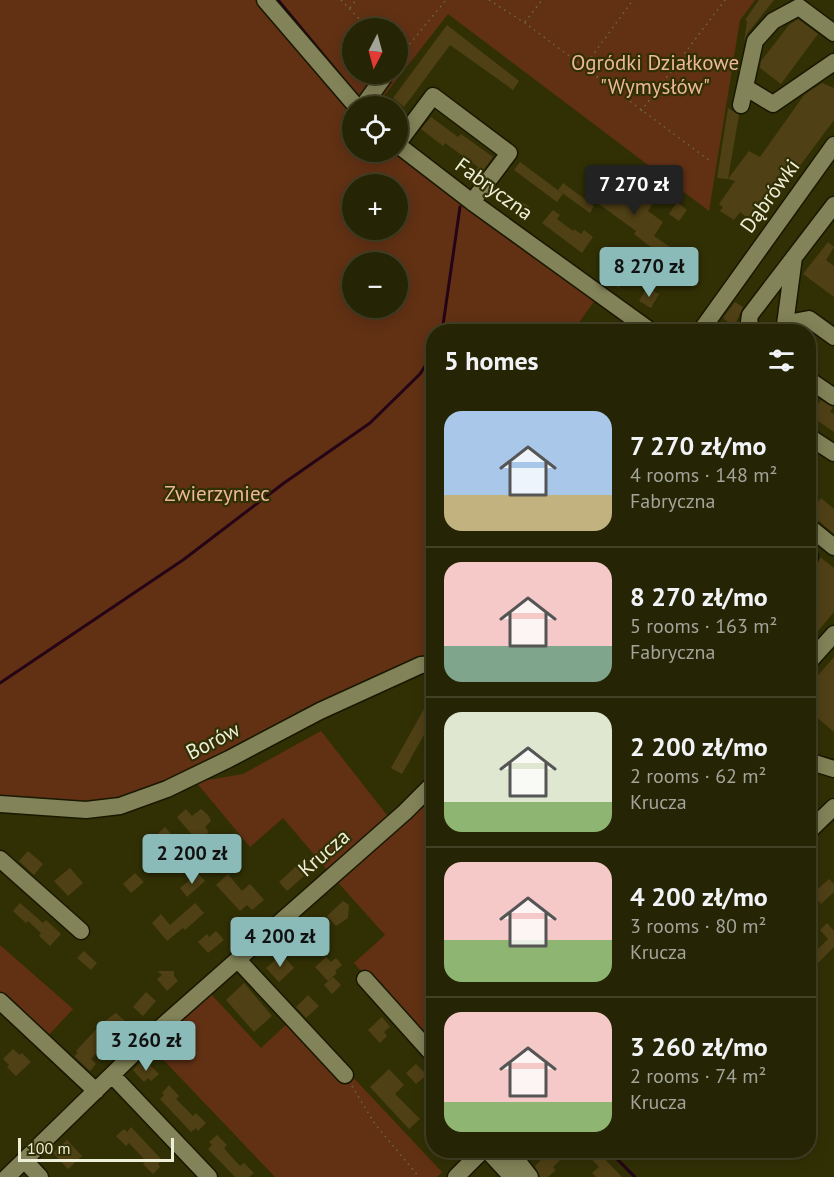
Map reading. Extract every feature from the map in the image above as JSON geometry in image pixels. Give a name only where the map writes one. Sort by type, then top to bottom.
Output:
[{"type":"street","points":[[265,0],[347,96]]},
{"type":"street","points":[[741,105],[755,41],[772,21],[799,7],[834,33]]},
{"type":"street","points":[[745,87],[773,104],[834,62]]},
{"type":"street","points":[[408,130],[433,96],[509,153],[472,202]]},
{"type":"street","name":"Dąbrówki","points":[[706,324],[834,145]]},
{"type":"street","name":"Fabryczna","points":[[408,152],[472,202],[641,324]]},
{"type":"street","points":[[750,324],[750,315],[834,205]]},
{"type":"street","points":[[786,324],[794,256]]},
{"type":"street","points":[[791,324],[808,319],[815,324]]},
{"type":"street","points":[[816,325],[834,337]]},
{"type":"street","points":[[816,385],[834,397]]},
{"type":"street","points":[[816,441],[834,453]]},
{"type":"street","points":[[816,532],[834,547]]},
{"type":"street","points":[[816,654],[834,634]]},
{"type":"street","name":"Borów","points":[[0,804],[86,810],[120,806],[167,789],[340,702],[426,665]]},
{"type":"street","points":[[816,763],[834,769]]},
{"type":"street","name":"Krucza","points":[[7,1177],[159,1029],[426,791]]},
{"type":"street","points":[[816,824],[834,807]]},
{"type":"street","points":[[0,859],[81,931]]},
{"type":"street","points":[[238,960],[345,1075]]},
{"type":"street","points":[[365,979],[426,1047]]},
{"type":"street","points":[[0,1001],[96,1091]]},
{"type":"street","points":[[112,1075],[209,1177]]},
{"type":"street","points":[[456,1177],[476,1158]]},
{"type":"street","points":[[493,1158],[512,1177]]},
{"type":"street","points":[[515,1158],[530,1177]]},
{"type":"street","points":[[24,1160],[40,1177]]},
{"type":"path","points":[[340,0],[358,18]]},
{"type":"path","points":[[349,9],[356,0]]},
{"type":"path","points":[[408,46],[446,0]]},
{"type":"path","points":[[489,0],[525,23],[710,161]]},
{"type":"path","points":[[525,23],[542,0]]},
{"type":"path","points":[[583,68],[633,0]]},
{"type":"path","points":[[641,111],[725,0]]},
{"type":"path","points":[[345,1075],[375,1124],[419,1177]]},
{"type":"green space","name":"Zwierzyniec","points":[[0,0],[755,0],[740,20],[709,211],[448,14],[408,65],[408,18],[342,18],[342,84],[393,84],[384,96],[342,96],[342,162],[408,162],[595,300],[578,324],[426,324],[426,661],[146,791],[94,803],[0,799]]},
{"type":"green space","points":[[321,731],[390,819],[329,872],[283,818],[250,847],[196,782],[243,774]]},
{"type":"green space","points":[[422,798],[426,803],[426,1044],[354,963],[385,935],[334,878]]},
{"type":"green space","points":[[0,945],[73,1009],[46,1038],[0,995]]},
{"type":"green space","points":[[210,993],[261,1048],[290,1021],[348,1072],[426,1155],[426,1158],[429,1158],[442,1172],[437,1177],[275,1177],[152,1048]]},
{"type":"building","points":[[759,0],[774,0],[747,34],[744,42],[747,21],[745,20]]},
{"type":"building","points":[[798,19],[818,34],[781,84],[760,68],[761,61],[789,25]]},
{"type":"building","points":[[447,25],[519,81],[513,90],[450,45],[408,102],[408,96],[394,96],[403,84],[408,84],[408,78]]},
{"type":"building","points":[[822,83],[834,88],[834,120],[799,167],[796,165],[754,223],[740,212],[734,220],[720,211],[723,207],[719,204],[735,181],[728,179],[749,151],[760,157],[804,95]]},
{"type":"building","points":[[728,108],[739,115],[728,179],[717,178]]},
{"type":"building","points":[[431,117],[458,137],[461,134],[493,157],[481,173],[476,170],[478,167],[445,143],[443,146],[421,129]]},
{"type":"building","points":[[520,162],[563,194],[557,202],[514,170]]},
{"type":"building","points":[[605,181],[637,204],[645,193],[655,200],[648,211],[663,222],[654,236],[670,247],[670,252],[664,260],[634,234],[636,231],[592,199]]},
{"type":"building","points":[[563,183],[594,206],[590,213],[558,190]]},
{"type":"building","points":[[522,202],[530,207],[522,218],[514,212]]},
{"type":"building","points":[[677,202],[687,210],[679,221],[669,214]]},
{"type":"building","points":[[553,210],[560,215],[557,219],[573,231],[574,229],[581,234],[584,230],[593,237],[582,253],[542,223]]},
{"type":"building","points":[[828,242],[834,247],[826,260],[834,266],[834,297],[803,274]]},
{"type":"building","points":[[640,262],[658,274],[651,285],[643,281],[645,278],[634,271]]},
{"type":"building","points":[[620,263],[631,269],[619,288],[608,282]]},
{"type":"building","points":[[647,287],[659,294],[651,308],[639,301]]},
{"type":"building","points":[[735,302],[743,307],[735,324],[730,324],[723,318]]},
{"type":"building","points":[[821,400],[833,407],[830,412],[834,414],[834,432],[816,420],[816,403],[818,404]]},
{"type":"building","points":[[821,498],[834,509],[834,534],[816,519],[816,505]]},
{"type":"building","points":[[820,557],[834,568],[834,612],[816,633],[816,564]]},
{"type":"building","points":[[834,657],[834,732],[816,717],[816,678]]},
{"type":"building","points":[[426,705],[426,731],[402,774],[391,768]]},
{"type":"building","points":[[186,809],[192,816],[201,809],[211,821],[205,827],[209,832],[198,842],[177,817]]},
{"type":"building","points":[[165,827],[179,843],[168,853],[163,849],[161,851],[151,840]]},
{"type":"building","points":[[28,851],[43,864],[34,875],[19,861]]},
{"type":"building","points":[[303,860],[312,869],[287,891],[279,882]]},
{"type":"building","points":[[70,868],[83,883],[68,896],[54,881]]},
{"type":"building","points":[[135,873],[144,882],[131,893],[123,884]]},
{"type":"building","points":[[198,873],[205,881],[187,897],[180,888]]},
{"type":"building","points":[[228,874],[242,891],[250,884],[264,900],[252,910],[247,905],[240,911],[216,885]]},
{"type":"building","points":[[829,879],[834,884],[834,892],[821,904],[816,898],[816,890]]},
{"type":"building","points":[[343,901],[349,905],[348,918],[336,926],[327,916]]},
{"type":"building","points":[[20,903],[43,923],[46,920],[61,934],[50,946],[39,936],[41,933],[13,911]]},
{"type":"building","points":[[195,903],[204,913],[185,930],[183,928],[167,941],[152,923],[161,914],[170,925]]},
{"type":"building","points":[[827,923],[834,931],[834,947],[816,965],[816,951],[828,939],[820,930]]},
{"type":"building","points":[[216,931],[224,940],[208,953],[198,942],[207,934],[209,937]]},
{"type":"building","points":[[84,951],[97,963],[91,970],[77,958]]},
{"type":"building","points":[[282,954],[294,968],[279,982],[266,968]]},
{"type":"building","points":[[326,957],[331,962],[336,958],[342,965],[328,981],[315,967]]},
{"type":"building","points":[[157,971],[174,971],[174,976],[178,981],[167,991],[157,979],[162,975]]},
{"type":"building","points":[[333,977],[341,985],[332,994],[324,985]]},
{"type":"building","points":[[244,983],[272,1016],[254,1032],[226,1000]]},
{"type":"building","points":[[146,992],[156,1001],[143,1016],[133,1007]]},
{"type":"building","points":[[308,995],[319,1006],[306,1018],[296,1007]]},
{"type":"building","points":[[116,1013],[125,1021],[91,1059],[96,1064],[90,1071],[74,1056],[78,1053],[76,1051],[102,1023]]},
{"type":"building","points":[[382,1017],[390,1027],[384,1032],[387,1036],[380,1043],[368,1030]]},
{"type":"building","points":[[13,1049],[20,1055],[22,1053],[31,1062],[16,1076],[3,1059]]},
{"type":"building","points":[[141,1062],[145,1067],[149,1064],[159,1074],[151,1081],[148,1078],[144,1082],[133,1070]]},
{"type":"building","points":[[416,1064],[426,1076],[416,1084],[406,1073]]},
{"type":"building","points":[[389,1069],[404,1085],[395,1094],[420,1119],[409,1129],[370,1087]]},
{"type":"building","points":[[169,1085],[179,1096],[176,1099],[193,1116],[196,1113],[206,1123],[198,1131],[196,1128],[191,1132],[160,1099]]},
{"type":"building","points":[[131,1127],[162,1160],[158,1164],[160,1167],[153,1174],[143,1164],[146,1161],[129,1143],[126,1146],[116,1136],[124,1129],[127,1132]]},
{"type":"building","points":[[217,1135],[227,1145],[224,1148],[240,1166],[244,1163],[254,1173],[249,1177],[235,1177],[208,1149],[212,1145],[209,1142]]},
{"type":"building","points":[[67,1140],[82,1156],[68,1169],[53,1153]]},
{"type":"building","points":[[543,1158],[563,1158],[553,1167],[556,1170],[548,1177],[540,1177],[535,1166]]},
{"type":"building","points":[[591,1158],[604,1158],[622,1177],[596,1177],[592,1173],[599,1167]]},
{"type":"waterway","points":[[278,0],[340,75]]},
{"type":"waterway","points":[[443,324],[460,207]]},
{"type":"waterway","points":[[0,683],[183,560],[284,483],[370,423],[420,374],[426,365]]},
{"type":"waterway","points":[[616,1158],[635,1177]]},
{"type":"park label","name":"Ogródki Działkowe \"Wymysłów\"","points":[[655,75]]}]
